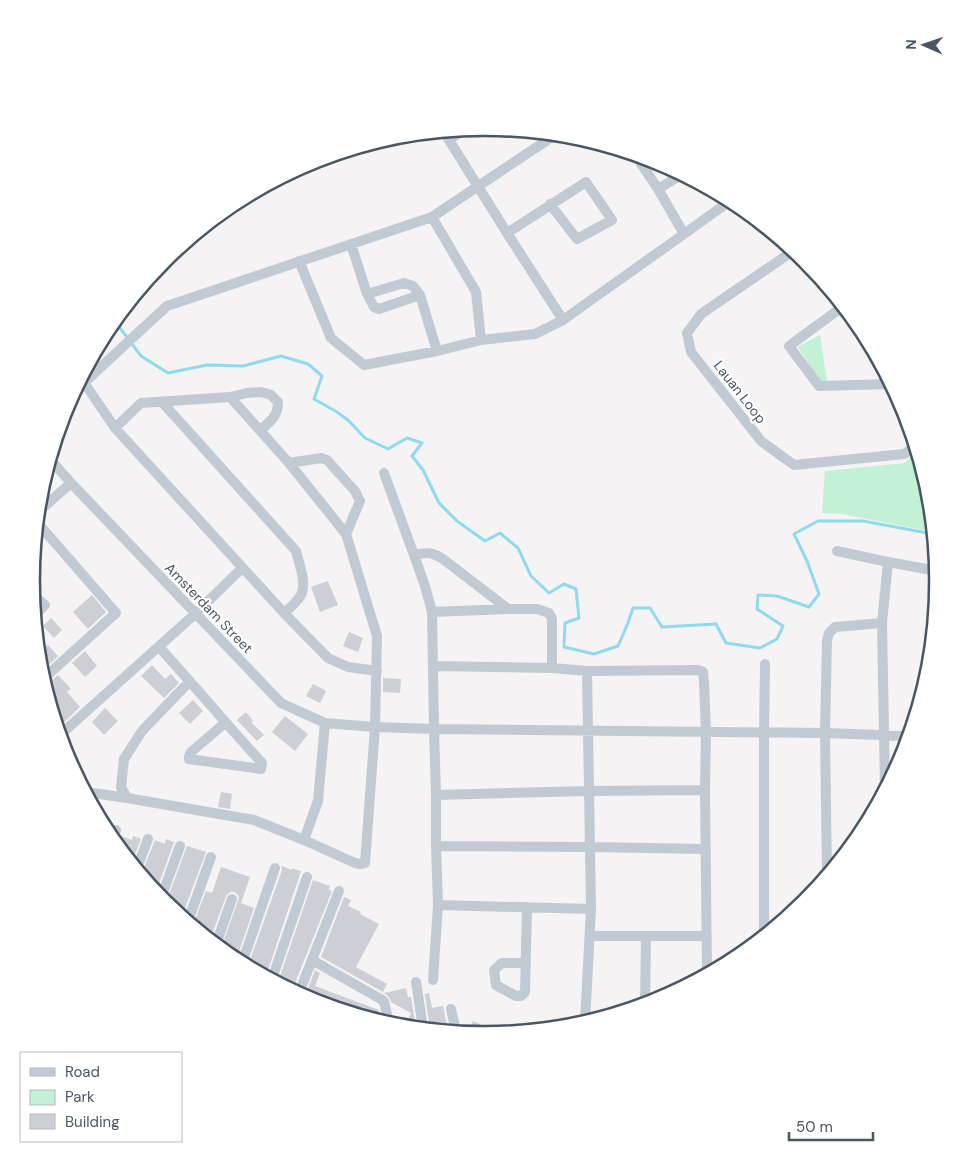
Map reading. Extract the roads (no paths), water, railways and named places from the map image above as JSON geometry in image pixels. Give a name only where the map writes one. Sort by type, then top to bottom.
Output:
[{"type":"street","points":[[448,138],[563,320]]},
{"type":"street","points":[[94,371],[167,306],[432,217],[547,141]]},
{"type":"street","points":[[642,165],[684,234]]},
{"type":"street","points":[[658,189],[674,179]]},
{"type":"street","points":[[507,233],[550,204],[586,182],[612,220],[577,239],[550,204]]},
{"type":"street","points":[[299,261],[331,338],[364,365],[437,351],[481,340],[535,334],[563,320],[723,206]]},
{"type":"street","points":[[432,217],[476,292],[481,340]]},
{"type":"street","points":[[351,244],[367,294],[374,307],[379,309],[420,295]]},
{"type":"street","name":"Lauan Loop","points":[[787,255],[701,314],[687,333],[691,352],[760,441],[794,464],[904,454],[909,450]]},
{"type":"street","points":[[367,294],[404,283],[413,286],[420,295],[437,351]]},
{"type":"street","points":[[837,311],[789,346],[819,386],[883,384]]},
{"type":"street","points":[[86,385],[115,428],[242,568],[328,658],[348,667],[377,671]]},
{"type":"street","points":[[115,428],[140,403],[230,397],[247,392],[261,392],[271,395],[278,402],[278,410],[274,417],[260,431]]},
{"type":"street","points":[[95,793],[254,820],[355,863],[365,863],[375,727],[377,636],[346,534],[289,463],[230,397]]},
{"type":"street","points":[[162,402],[296,551],[303,580],[302,594],[284,613]]},
{"type":"street","points":[[289,463],[321,458],[327,460],[355,491],[360,501],[346,534]]},
{"type":"street","name":"Amsterdam Street","points":[[55,465],[281,703],[325,723],[434,729],[825,733],[901,736]]},
{"type":"street","points":[[384,473],[425,586],[432,612],[438,905],[433,980]]},
{"type":"street","points":[[47,504],[71,483]]},
{"type":"street","points":[[43,529],[116,613],[50,673]]},
{"type":"street","points":[[837,550],[929,569]]},
{"type":"street","points":[[414,555],[435,554],[508,609]]},
{"type":"street","points":[[885,774],[882,624],[888,562]]},
{"type":"street","points":[[66,730],[195,614],[242,568]]},
{"type":"street","points":[[432,612],[537,609],[549,613],[552,619],[552,668]]},
{"type":"street","points":[[827,864],[825,733],[827,640],[829,633],[835,627],[882,624]]},
{"type":"street","points":[[159,647],[262,763],[261,769],[189,759],[188,756],[191,752],[225,722]]},
{"type":"street","points":[[764,927],[765,664]]},
{"type":"street","points":[[433,666],[552,668],[587,671],[698,670],[702,672],[706,732],[704,790],[707,966]]},
{"type":"street","points":[[585,1014],[591,909],[587,671]]},
{"type":"street","points":[[126,798],[121,787],[124,759],[142,731],[190,681]]},
{"type":"street","points":[[304,840],[318,800],[325,723]]},
{"type":"street","points":[[436,795],[704,790]]},
{"type":"street","points":[[140,861],[148,839]]},
{"type":"street","points":[[164,889],[180,846]]},
{"type":"street","points":[[436,846],[706,849]]},
{"type":"street","points":[[191,915],[211,857]]},
{"type":"street","points":[[245,955],[275,868]]},
{"type":"street","points":[[274,973],[307,877]]},
{"type":"street","points":[[302,986],[339,891]]},
{"type":"street","points":[[218,937],[232,899]]},
{"type":"street","points":[[438,905],[591,909]]},
{"type":"street","points":[[526,963],[527,907]]},
{"type":"street","points":[[590,936],[707,936]]},
{"type":"street","points":[[645,996],[646,936]]},
{"type":"street","points":[[312,960],[384,1001],[386,1014]]},
{"type":"street","points":[[416,982],[422,1021]]},
{"type":"street","points":[[452,1009],[455,1025]]},
{"type":"waterway","points":[[120,327],[141,356],[168,373],[207,365],[243,366],[281,356],[308,364],[322,376],[314,399],[349,421],[365,438],[388,449],[407,438],[422,443],[412,456],[423,470],[439,503],[457,521],[485,541],[500,533],[518,548],[531,576],[549,593],[564,584],[576,589],[579,618],[565,623],[564,647],[594,654],[618,646],[633,608],[650,608],[662,627],[716,624],[726,643],[760,648],[777,639],[783,626],[757,609],[758,595],[777,596],[809,607],[819,594],[807,561],[794,534],[818,521],[863,521],[926,533]]}]
